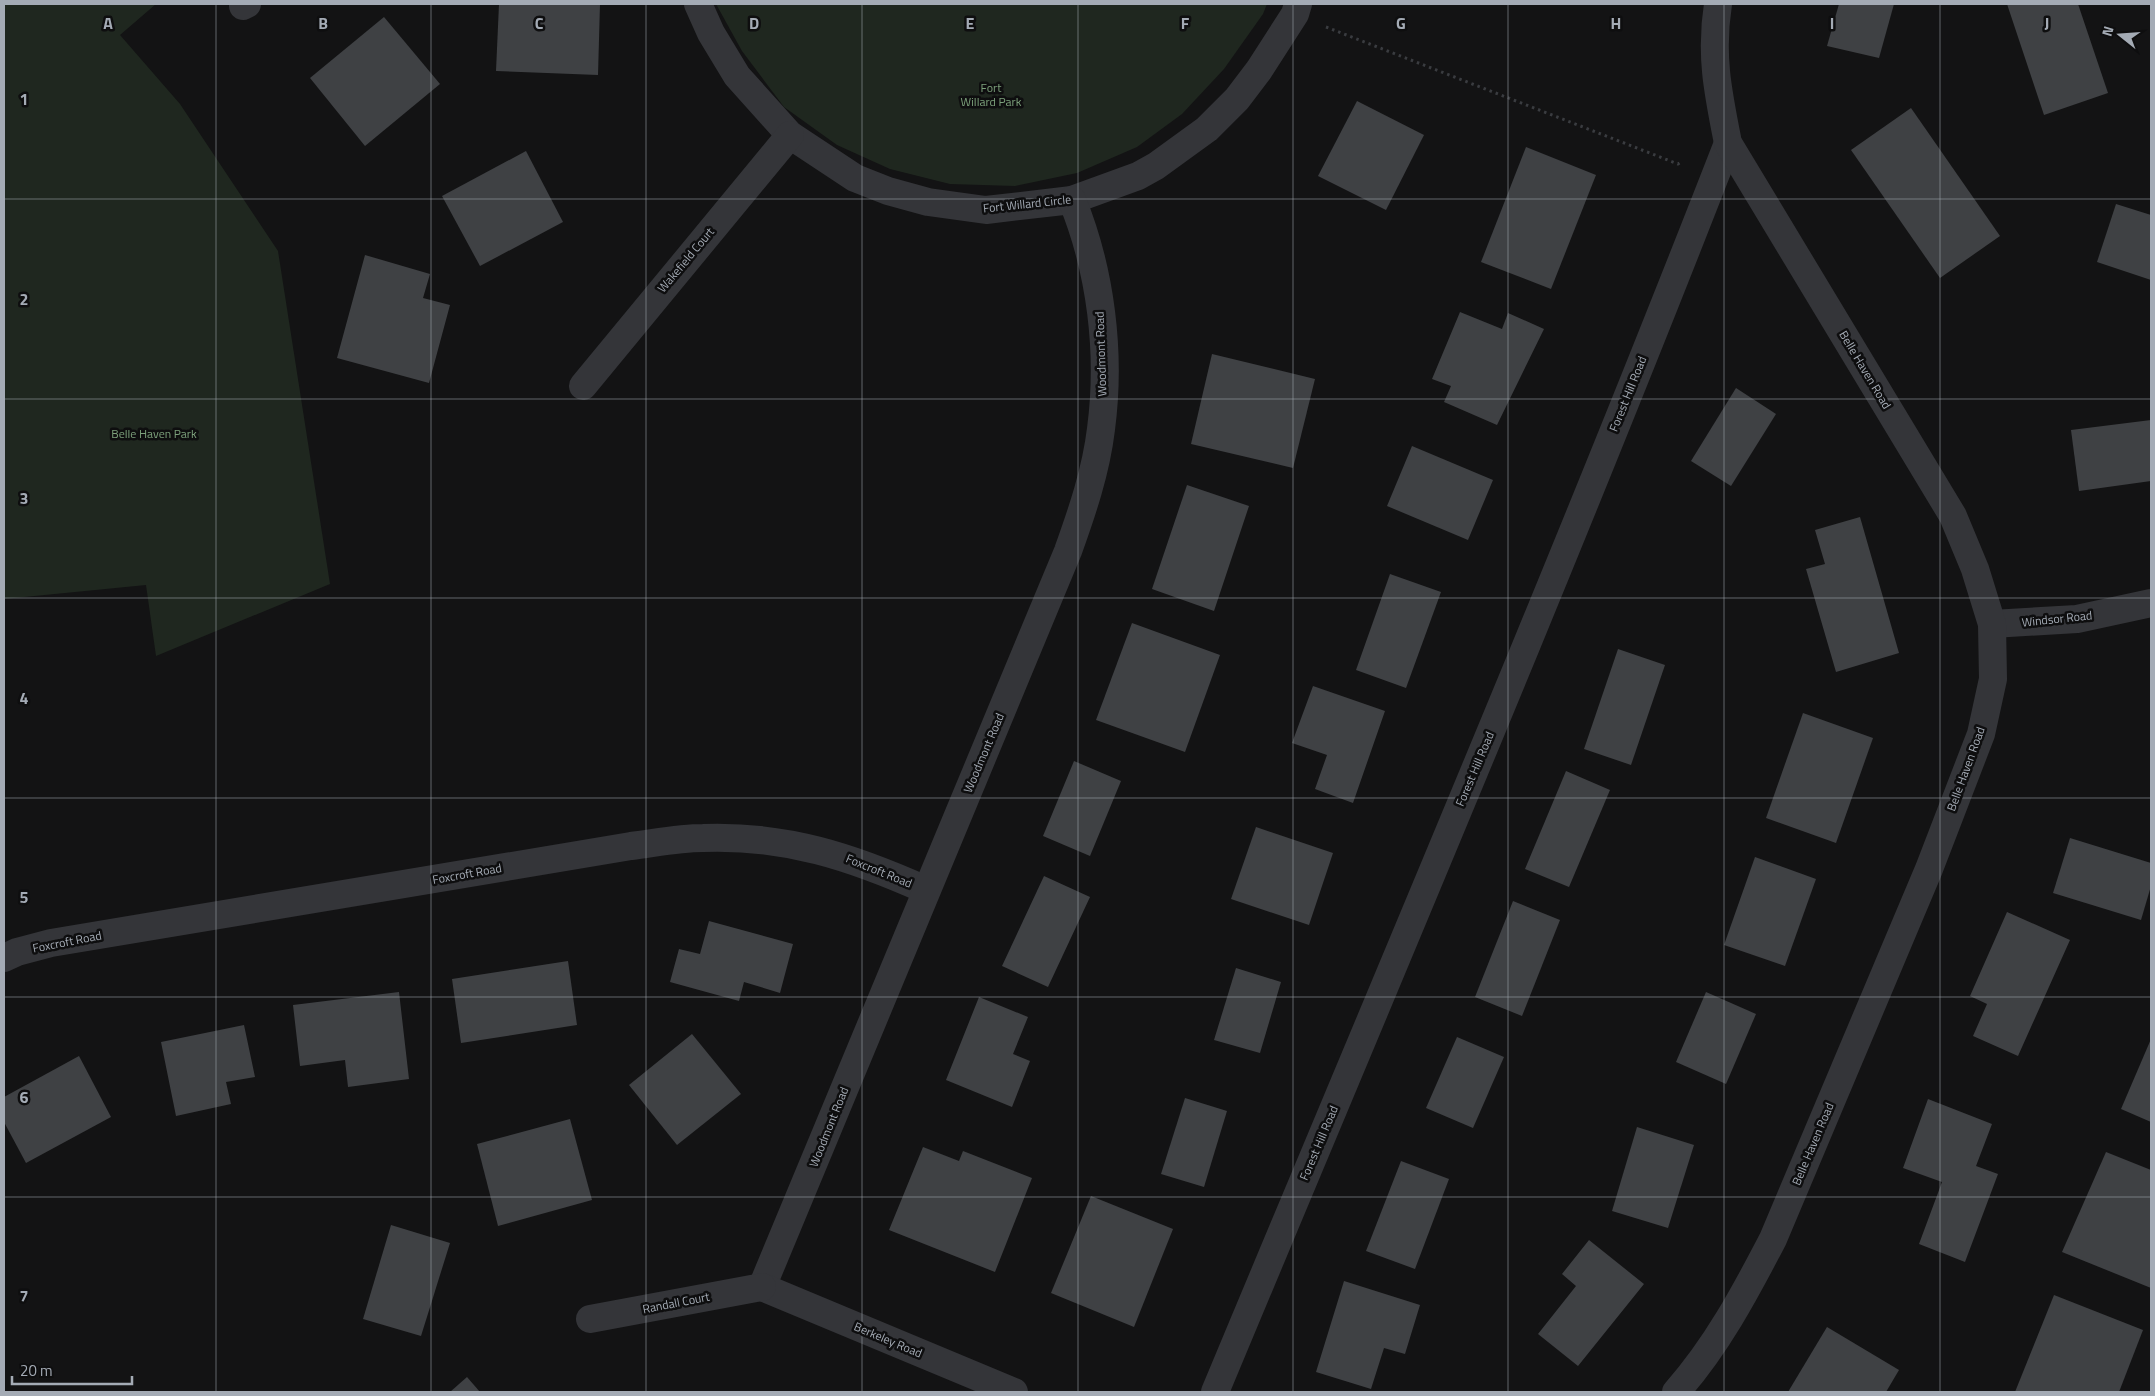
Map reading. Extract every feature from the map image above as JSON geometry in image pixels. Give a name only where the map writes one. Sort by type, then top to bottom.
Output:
[{"type":"street","name":"Fort Willard Circle","points":[[698,4],[711,33],[737,76],[790,135],[855,178],[888,191],[928,202],[986,210],[1072,200],[1150,170],[1207,129],[1237,99],[1259,70],[1297,9]]},
{"type":"street","name":"Belle Haven Road","points":[[1676,1392],[1693,1372],[1744,1296],[1773,1239],[1929,869],[1981,734],[1993,679],[1992,624],[1975,569],[1953,516],[1728,143],[1716,84],[1714,56],[1718,4]]},
{"type":"street","name":"Wakefield Court","points":[[583,386],[790,135]]},
{"type":"street","name":"Forest Hill Road","points":[[1215,1392],[1536,621],[1669,296],[1728,143]]},
{"type":"street","name":"Woodmont Road","points":[[762,1287],[1068,551],[1084,506],[1101,431],[1105,389],[1102,325],[1093,266],[1083,228],[1072,200]]},
{"type":"street","name":"Windsor Road","points":[[1992,624],[2077,619],[2151,603]]},
{"type":"street","name":"Foxcroft Road","points":[[4,958],[17,952],[51,943],[631,846],[702,838],[766,840],[829,852],[890,874],[926,890]]},
{"type":"street","name":"Randall Court","points":[[590,1319],[762,1287]]},
{"type":"street","name":"Berkeley Road","points":[[762,1287],[1014,1392]]},
{"type":"path","points":[[1297,9],[1678,164],[1728,143]]},
{"type":"green space","name":"Belle Haven Park","points":[[4,4],[156,4],[120,35],[180,104],[278,251],[330,584],[156,656],[146,585],[4,599]]},
{"type":"green space","name":"Fort Willard Park","points":[[716,4],[1267,4],[1263,14],[1224,69],[1182,114],[1137,147],[1077,173],[1015,186],[950,184],[890,169],[837,145],[784,107],[742,51]]},
{"type":"building","points":[[499,4],[600,4],[598,75],[496,71]]},
{"type":"building","points":[[1839,4],[1894,4],[1879,58],[1827,46]]},
{"type":"building","points":[[2007,4],[2078,4],[2108,93],[2044,115]]},
{"type":"building","points":[[384,17],[440,84],[365,146],[310,78]]},
{"type":"building","points":[[1357,101],[1424,135],[1386,210],[1318,176]]},
{"type":"building","points":[[1911,108],[2000,236],[1940,278],[1851,150]]},
{"type":"building","points":[[1526,147],[1596,175],[1551,289],[1481,262]]},
{"type":"building","points":[[526,151],[563,222],[480,266],[442,196]]},
{"type":"building","points":[[2116,204],[2151,215],[2151,280],[2097,262]]},
{"type":"building","points":[[365,255],[430,274],[423,298],[450,305],[429,383],[337,358]]},
{"type":"building","points":[[1460,312],[1502,329],[1508,313],[1544,329],[1497,425],[1444,402],[1451,386],[1432,379]]},
{"type":"building","points":[[1212,354],[1315,379],[1293,468],[1191,444]]},
{"type":"building","points":[[1736,388],[1776,414],[1731,486],[1691,461]]},
{"type":"building","points":[[2151,420],[2151,481],[2079,491],[2071,430]]},
{"type":"building","points":[[1412,446],[1493,480],[1468,540],[1387,506]]},
{"type":"building","points":[[1187,485],[1249,506],[1214,611],[1152,589]]},
{"type":"building","points":[[1860,517],[1899,653],[1836,672],[1806,569],[1825,564],[1815,530]]},
{"type":"building","points":[[1390,574],[1441,592],[1406,688],[1356,670]]},
{"type":"building","points":[[1132,623],[1220,655],[1185,752],[1096,720]]},
{"type":"building","points":[[1618,649],[1665,665],[1631,765],[1584,749]]},
{"type":"building","points":[[1313,686],[1385,711],[1353,803],[1315,789],[1327,755],[1292,743]]},
{"type":"building","points":[[1803,713],[1873,738],[1836,843],[1766,818]]},
{"type":"building","points":[[1074,761],[1121,781],[1090,856],[1043,836]]},
{"type":"building","points":[[1566,771],[1610,790],[1569,887],[1525,869]]},
{"type":"building","points":[[1256,827],[1333,853],[1309,925],[1231,899]]},
{"type":"building","points":[[2070,838],[2151,863],[2151,886],[2141,920],[2053,893]]},
{"type":"building","points":[[1755,857],[1816,879],[1785,966],[1724,945]]},
{"type":"building","points":[[1044,876],[1090,897],[1048,987],[1002,966]]},
{"type":"building","points":[[1513,901],[1560,920],[1522,1016],[1475,997]]},
{"type":"building","points":[[2007,912],[2070,940],[2018,1056],[1973,1036],[1987,1004],[1970,996]]},
{"type":"building","points":[[709,921],[793,944],[780,993],[744,982],[739,1001],[670,982],[679,949],[700,954]]},
{"type":"building","points":[[568,961],[577,1025],[461,1043],[452,979]]},
{"type":"building","points":[[1236,968],[1281,982],[1260,1053],[1214,1040]]},
{"type":"building","points":[[399,992],[409,1079],[348,1087],[345,1060],[300,1066],[293,1005]]},
{"type":"building","points":[[1706,992],[1756,1014],[1726,1084],[1676,1062]]},
{"type":"building","points":[[979,997],[1028,1017],[1013,1054],[1030,1061],[1012,1107],[946,1080]]},
{"type":"building","points":[[244,1025],[255,1077],[226,1082],[231,1104],[176,1116],[161,1042]]},
{"type":"building","points":[[692,1034],[741,1094],[677,1145],[629,1085]]},
{"type":"building","points":[[1457,1037],[1504,1057],[1473,1128],[1426,1108]]},
{"type":"building","points":[[2151,1039],[2151,1122],[2121,1109]]},
{"type":"building","points":[[79,1056],[111,1117],[26,1163],[4,1122],[4,1097]]},
{"type":"building","points":[[1185,1098],[1227,1111],[1204,1187],[1161,1174]]},
{"type":"building","points":[[1928,1099],[1992,1124],[1976,1166],[1998,1174],[1965,1262],[1919,1244],[1942,1182],[1903,1168]]},
{"type":"building","points":[[570,1119],[592,1200],[498,1226],[477,1144]]},
{"type":"building","points":[[1637,1127],[1694,1145],[1668,1228],[1612,1211]]},
{"type":"building","points":[[923,1147],[959,1161],[963,1151],[1032,1178],[995,1272],[889,1230]]},
{"type":"building","points":[[2106,1152],[2151,1170],[2151,1288],[2062,1252]]},
{"type":"building","points":[[1401,1161],[1449,1179],[1415,1269],[1366,1251]]},
{"type":"building","points":[[1091,1196],[1173,1229],[1134,1327],[1051,1293]]},
{"type":"building","points":[[391,1225],[450,1243],[421,1336],[363,1319]]},
{"type":"building","points":[[1589,1240],[1644,1284],[1578,1366],[1538,1334],[1576,1286],[1562,1274]]},
{"type":"building","points":[[1344,1281],[1420,1305],[1405,1354],[1384,1348],[1371,1389],[1316,1372]]},
{"type":"building","points":[[2054,1295],[2143,1330],[2119,1392],[2015,1392]]},
{"type":"building","points":[[1827,1327],[1899,1370],[1886,1392],[1788,1392]]},
{"type":"building","points":[[467,1377],[480,1392],[450,1392]]}]
